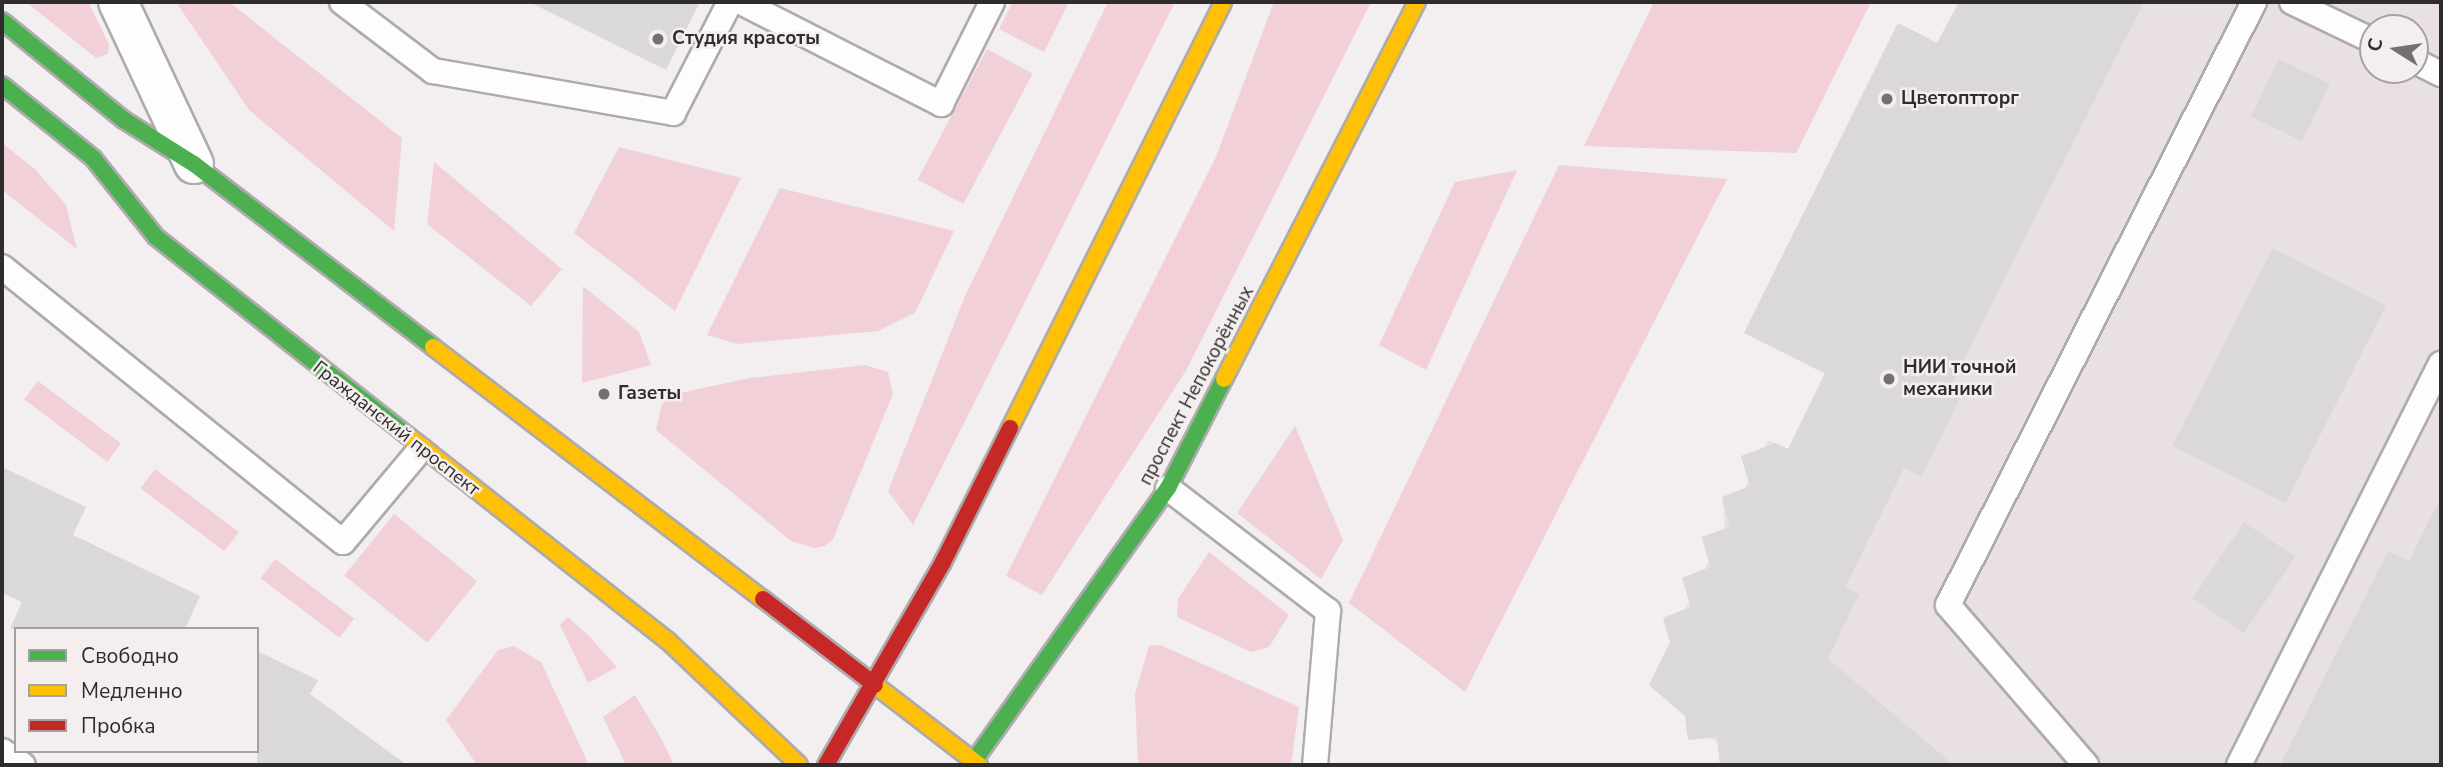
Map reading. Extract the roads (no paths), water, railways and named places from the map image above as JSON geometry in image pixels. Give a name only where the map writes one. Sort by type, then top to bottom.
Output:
[{"type":"main road","points":[[826,765],[875,685],[943,562],[1223,2]]},
{"type":"main road","name":"проспект Непокорённых","points":[[975,764],[1168,488],[1417,2]]},
{"type":"main road","points":[[2,20],[124,120],[194,164],[975,764]]},
{"type":"main road","name":"Гражданский проспект","points":[[2,85],[93,158],[156,237],[420,450],[668,641],[799,765]]},
{"type":"street","points":[[118,2],[194,164]]},
{"type":"lane","points":[[342,2],[432,71],[673,113],[730,2]]},
{"type":"lane","points":[[741,2],[941,104],[992,2]]},
{"type":"lane","points":[[2086,765],[1948,605],[2254,2]]},
{"type":"lane","points":[[2292,2],[2359,34]]},
{"type":"lane","points":[[2,267],[342,542],[420,450]]},
{"type":"lane","points":[[2239,765],[2441,364]]},
{"type":"lane","points":[[1168,488],[1328,611],[1315,765]]},
{"type":"lane","points":[[2,751],[23,765]]},
{"type":"place","name":"Студия красоты","points":[[658,39]]},
{"type":"place","name":"Цветоптторг","points":[[1887,99]]},
{"type":"place","name":"НИИ точной механики","points":[[1889,379]]},
{"type":"place","name":"Газеты","points":[[604,394]]}]
